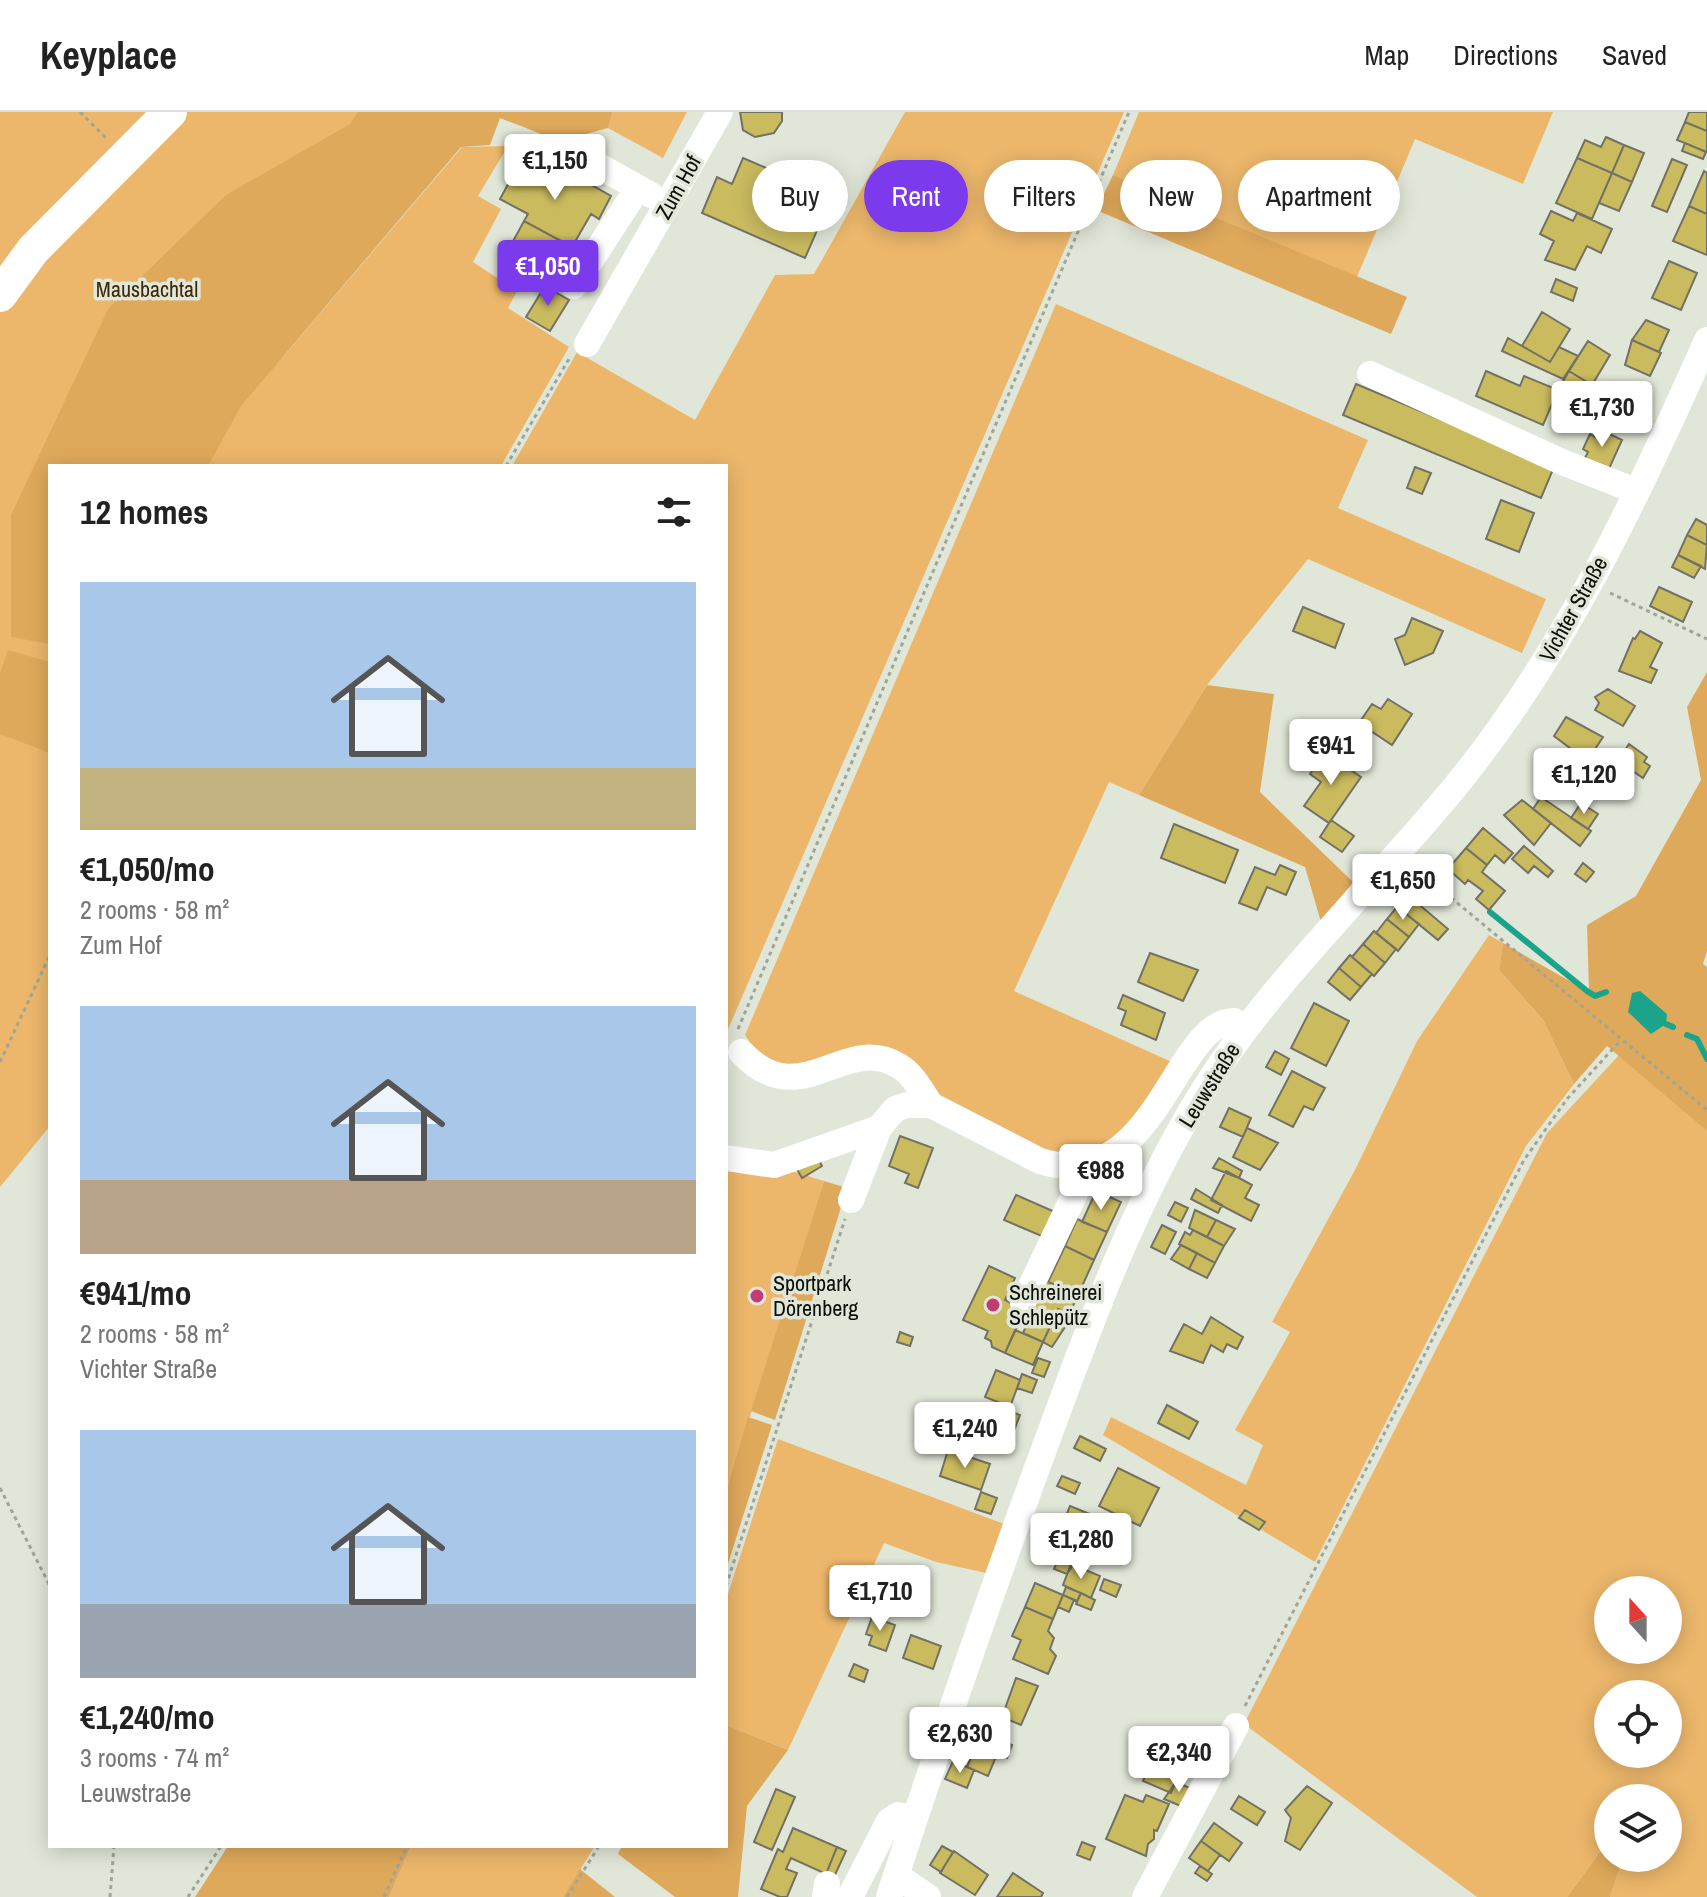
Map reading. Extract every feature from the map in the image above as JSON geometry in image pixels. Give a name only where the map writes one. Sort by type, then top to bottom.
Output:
[{"type":"main road","points":[[0,295],[33,250],[170,112]]},
{"type":"street","name":"Zum Hof","points":[[587,344],[720,112]]},
{"type":"street","points":[[583,157],[668,205]]},
{"type":"street","points":[[574,286],[638,188]]},
{"type":"street","points":[[589,263],[612,301]]},
{"type":"street","name":"Vichter Straße","points":[[1399,854],[1509,715],[1552,651],[1636,491],[1707,340]]},
{"type":"street","points":[[1370,374],[1562,462],[1636,491]]},
{"type":"street","name":"Leuwstraße","points":[[893,1886],[1011,1538],[1122,1245],[1196,1103],[1245,1029],[1399,854]]},
{"type":"street","points":[[851,1200],[879,1128],[895,1109],[907,1105],[931,1105],[1040,1161],[1059,1167],[1088,1166],[1118,1149],[1137,1130],[1212,1029],[1234,1021],[1245,1029]]},
{"type":"street","points":[[741,1052],[763,1069],[794,1078],[817,1074],[859,1058],[890,1061],[906,1070],[931,1105]]},
{"type":"street","points":[[728,1158],[774,1165],[879,1128]]},
{"type":"street","points":[[1023,1303],[1088,1166]]},
{"type":"street","points":[[1145,1897],[1236,1726]]},
{"type":"street","points":[[850,1897],[889,1821],[898,1815],[914,1818]]},
{"type":"street","points":[[893,1886],[928,1897]]},
{"type":"path","points":[[80,112],[125,157]]},
{"type":"path","points":[[741,1052],[738,1028],[1129,112]]},
{"type":"path","points":[[507,464],[570,357],[580,343],[587,344]]},
{"type":"path","points":[[1588,583],[1707,639]]},
{"type":"path","points":[[1399,854],[1707,1110]]},
{"type":"path","points":[[0,1062],[48,959]]},
{"type":"path","points":[[1236,1726],[1524,1160],[1567,1099],[1621,1040]]},
{"type":"path","points":[[728,1580],[851,1200]]},
{"type":"path","points":[[0,1488],[48,1582]]},
{"type":"path","points":[[110,1897],[114,1848]]},
{"type":"path","points":[[188,1897],[220,1848]]},
{"type":"path","points":[[384,1897],[406,1848]]},
{"type":"path","points":[[567,1897],[598,1848]]},
{"type":"green space","name":"Mausbachtal","points":[[0,112],[482,112],[276,365],[462,147],[508,146],[478,196],[501,209],[473,262],[517,291],[508,308],[569,347],[502,464],[48,464],[48,1128],[0,1187]]},
{"type":"green space","points":[[358,112],[613,112],[608,128],[559,141],[500,118],[490,145],[461,147],[241,406],[209,464],[48,464],[48,644],[11,637],[11,515],[108,309],[226,195],[350,124]]},
{"type":"green space","points":[[613,112],[687,112],[663,158],[608,128]]},
{"type":"green space","points":[[905,112],[1124,112],[1103,160],[984,160],[984,232],[1072,232],[728,1029],[728,464],[513,464],[577,352],[695,420],[775,275],[814,274],[838,232],[848,232],[848,213],[864,185],[864,232],[968,232],[968,160],[878,160]]},
{"type":"green space","points":[[1139,112],[1553,112],[1523,184],[1415,139],[1400,175],[1400,160],[1238,160],[1238,227],[1222,221],[1222,160],[1120,160],[1120,178],[1113,175]]},
{"type":"green space","points":[[1113,175],[1120,178],[1120,220],[1104,213],[1104,194]]},
{"type":"green space","points":[[1222,220],[1238,227],[1238,232],[1250,232],[1407,297],[1391,334],[1148,232],[1222,232]]},
{"type":"green space","points":[[1249,232],[1376,232],[1357,277]]},
{"type":"green space","points":[[1056,304],[1368,440],[1338,508],[1546,599],[1522,653],[1308,559],[1207,685],[1139,795],[1109,782],[1014,991],[1174,1063],[1124,1130],[1093,1154],[1047,1154],[930,1092],[901,1058],[811,1069],[761,1060],[745,1035]]},
{"type":"green space","points":[[8,650],[48,661],[48,752],[0,734],[0,673]]},
{"type":"green space","points":[[1707,672],[1707,951],[1703,964],[1707,967],[1707,1131],[1607,1046],[1574,1084],[1543,1020],[1499,970],[1503,943],[1589,992],[1587,925],[1636,896],[1701,780],[1687,707]]},
{"type":"green space","points":[[1207,685],[1274,694],[1260,792],[1353,882],[1321,922],[1305,867],[1139,795]]},
{"type":"green space","points":[[1489,935],[1503,943],[1499,970],[1543,1020],[1574,1084],[1526,1146],[1315,1562],[1103,1435],[1111,1417],[1246,1485],[1263,1445],[1235,1430],[1290,1332],[1272,1322],[1355,1170],[1417,1041]]},
{"type":"green space","points":[[1620,1054],[1707,1131],[1707,1897],[1610,1897],[1618,1872],[1682,1872],[1682,1784],[1594,1784],[1594,1860],[1567,1897],[1477,1897],[1244,1724],[1547,1133]]},
{"type":"green space","name":"Sportpark Dörenberg","points":[[728,1152],[824,1181],[728,1487]]},
{"type":"green space","points":[[824,1181],[847,1188],[775,1420],[751,1411]]},
{"type":"green space","points":[[748,1417],[772,1425],[728,1564],[728,1486]]},
{"type":"green space","points":[[778,1439],[1004,1524],[986,1573],[936,1562],[884,1543],[788,1750],[728,1726],[728,1594]]},
{"type":"green space","points":[[728,1726],[788,1750],[747,1806],[738,1897],[675,1897],[618,1854],[621,1848],[728,1848]]},
{"type":"green space","points":[[227,1848],[410,1848],[389,1897],[195,1897]]},
{"type":"green space","points":[[410,1848],[594,1848],[563,1897],[389,1897]]},
{"type":"green space","points":[[1594,1860],[1594,1872],[1618,1872],[1610,1897],[1567,1897]]},
{"type":"green space","points":[[580,1869],[615,1897],[563,1897]]},
{"type":"water","points":[[1640,991],[1667,1014],[1666,1024],[1651,1034],[1628,1012],[1632,993]]},
{"type":"building","points":[[740,112],[782,112],[782,121],[774,133],[755,137],[743,130]]},
{"type":"building","points":[[1689,112],[1707,112],[1707,131],[1685,122]]},
{"type":"building","points":[[1685,122],[1707,131],[1707,152],[1677,140]]},
{"type":"building","points":[[1606,137],[1624,145],[1612,173],[1577,158],[1585,140],[1601,147]]},
{"type":"building","points":[[1685,143],[1706,152],[1703,159],[1682,151]]},
{"type":"building","points":[[1624,145],[1644,153],[1632,182],[1612,173]]},
{"type":"building","points":[[743,158],[752,162],[752,232],[816,232],[805,258],[702,213],[717,177],[732,184]]},
{"type":"building","points":[[1577,158],[1612,173],[1592,219],[1556,203]]},
{"type":"building","points":[[1672,159],[1687,165],[1667,212],[1652,206]]},
{"type":"building","points":[[519,164],[546,179],[554,164],[611,196],[599,219],[591,214],[572,247],[524,221],[528,214],[500,199]]},
{"type":"building","points":[[1704,171],[1707,173],[1707,214],[1689,206]]},
{"type":"building","points":[[1612,173],[1632,182],[1619,211],[1599,203]]},
{"type":"building","points":[[1689,206],[1707,214],[1707,255],[1673,241]]},
{"type":"building","points":[[1551,211],[1573,221],[1577,213],[1612,229],[1601,253],[1587,246],[1575,270],[1545,260],[1554,241],[1540,234]]},
{"type":"building","points":[[524,221],[572,247],[554,282],[505,256]]},
{"type":"building","points":[[1669,261],[1697,273],[1681,310],[1652,298]]},
{"type":"building","points":[[1556,279],[1577,288],[1573,301],[1551,292]]},
{"type":"building","points":[[545,286],[569,300],[550,331],[526,317]]},
{"type":"building","points":[[1542,312],[1570,329],[1550,362],[1522,346]]},
{"type":"building","points":[[1646,320],[1669,330],[1659,352],[1632,340]]},
{"type":"building","points":[[1508,338],[1550,362],[1559,347],[1578,356],[1563,379],[1502,351]]},
{"type":"building","points":[[1632,340],[1661,353],[1650,376],[1625,365]]},
{"type":"building","points":[[1588,341],[1610,355],[1592,385],[1569,371]]},
{"type":"building","points":[[1486,371],[1520,386],[1524,376],[1558,390],[1543,425],[1476,396]]},
{"type":"building","points":[[1569,371],[1592,385],[1580,403],[1557,392]]},
{"type":"building","points":[[1356,384],[1554,467],[1541,498],[1343,415]]},
{"type":"building","points":[[1599,429],[1622,440],[1608,471],[1584,460],[1588,452],[1583,449],[1590,434],[1595,437]]},
{"type":"building","points":[[1415,467],[1431,473],[1422,494],[1407,488]]},
{"type":"building","points":[[1501,500],[1534,513],[1519,552],[1486,539]]},
{"type":"building","points":[[1696,519],[1707,525],[1707,545],[1687,535]]},
{"type":"building","points":[[1687,535],[1707,545],[1705,569],[1678,555]]},
{"type":"building","points":[[1678,555],[1701,566],[1694,578],[1672,567]]},
{"type":"building","points":[[1659,587],[1692,602],[1683,622],[1650,606]]},
{"type":"building","points":[[1303,607],[1344,624],[1335,648],[1293,631]]},
{"type":"building","points":[[1412,618],[1443,631],[1433,653],[1405,665],[1395,639],[1405,635]]},
{"type":"building","points":[[1640,631],[1662,643],[1650,667],[1657,670],[1651,683],[1619,671],[1633,638]]},
{"type":"building","points":[[1608,689],[1635,706],[1623,726],[1595,710],[1599,703],[1595,697]]},
{"type":"building","points":[[1388,699],[1412,714],[1392,745],[1359,723],[1372,704],[1381,709]]},
{"type":"building","points":[[1566,717],[1603,737],[1587,761],[1554,736]]},
{"type":"building","points":[[1629,744],[1647,757],[1644,762],[1650,766],[1643,778],[1618,761]]},
{"type":"building","points":[[1325,752],[1361,777],[1329,823],[1304,806],[1321,782],[1310,774]]},
{"type":"building","points":[[1554,759],[1575,774],[1559,797],[1538,782]]},
{"type":"building","points":[[1541,797],[1591,831],[1580,846],[1533,809]]},
{"type":"building","points":[[1522,800],[1551,823],[1534,845],[1504,815]]},
{"type":"building","points":[[1581,803],[1598,814],[1588,829],[1571,818]]},
{"type":"building","points":[[1331,820],[1354,836],[1342,852],[1320,837]]},
{"type":"building","points":[[1174,824],[1238,850],[1225,883],[1161,858]]},
{"type":"building","points":[[1483,828],[1513,853],[1504,863],[1495,855],[1487,865],[1466,848]]},
{"type":"building","points":[[1524,846],[1553,871],[1548,877],[1534,866],[1528,873],[1512,859]]},
{"type":"building","points":[[1466,848],[1487,865],[1482,872],[1505,891],[1489,910],[1476,899],[1483,891],[1468,880],[1465,884],[1448,869]]},
{"type":"building","points":[[1583,863],[1594,872],[1586,882],[1575,874]]},
{"type":"building","points":[[1280,865],[1296,872],[1286,895],[1267,887],[1257,910],[1239,903],[1255,867],[1275,875]]},
{"type":"building","points":[[1409,896],[1448,929],[1438,940],[1399,908]]},
{"type":"building","points":[[1397,907],[1419,924],[1409,937],[1387,919]]},
{"type":"building","points":[[1387,919],[1409,937],[1398,951],[1376,933]]},
{"type":"building","points":[[1374,931],[1396,949],[1385,963],[1363,944]]},
{"type":"building","points":[[1363,944],[1385,963],[1374,976],[1352,957]]},
{"type":"building","points":[[1150,953],[1198,970],[1183,1001],[1138,982]]},
{"type":"building","points":[[1350,955],[1372,974],[1361,987],[1339,968]]},
{"type":"building","points":[[1339,968],[1361,987],[1350,1000],[1328,982]]},
{"type":"building","points":[[1123,995],[1165,1013],[1156,1040],[1121,1025],[1126,1011],[1118,1008]]},
{"type":"building","points":[[1314,1003],[1349,1021],[1326,1066],[1291,1048]]},
{"type":"building","points":[[1275,1051],[1289,1059],[1281,1075],[1266,1067]]},
{"type":"building","points":[[1292,1071],[1325,1088],[1313,1110],[1304,1106],[1293,1127],[1269,1115]]},
{"type":"building","points":[[1229,1108],[1251,1118],[1243,1137],[1220,1127]]},
{"type":"building","points":[[1247,1128],[1278,1143],[1260,1170],[1233,1157]]},
{"type":"building","points":[[900,1136],[933,1148],[918,1188],[905,1183],[909,1174],[889,1166]]},
{"type":"building","points":[[816,1155],[822,1166],[802,1178],[795,1166]]},
{"type":"building","points":[[1219,1158],[1242,1171],[1239,1178],[1213,1168]]},
{"type":"building","points":[[1226,1171],[1252,1185],[1245,1198],[1259,1205],[1251,1221],[1211,1200]]},
{"type":"building","points":[[1196,1189],[1222,1205],[1218,1213],[1191,1199]]},
{"type":"building","points":[[1096,1191],[1121,1202],[1107,1232],[1082,1222]]},
{"type":"building","points":[[1016,1195],[1055,1212],[1044,1237],[1004,1220]]},
{"type":"building","points":[[1175,1202],[1188,1208],[1181,1222],[1168,1215]]},
{"type":"building","points":[[1195,1210],[1216,1220],[1207,1237],[1189,1228]]},
{"type":"building","points":[[1077,1219],[1107,1232],[1094,1260],[1065,1246]]},
{"type":"building","points":[[1216,1220],[1235,1229],[1224,1246],[1207,1237]]},
{"type":"building","points":[[1162,1225],[1176,1232],[1165,1254],[1151,1247]]},
{"type":"building","points":[[1193,1230],[1224,1246],[1215,1263],[1179,1244],[1185,1232],[1190,1235]]},
{"type":"building","points":[[1181,1245],[1197,1253],[1189,1269],[1171,1259]]},
{"type":"building","points":[[1065,1246],[1094,1260],[1078,1295],[1048,1282]]},
{"type":"building","points":[[1197,1253],[1215,1263],[1207,1278],[1189,1269]]},
{"type":"building","name":"Schreinerei Schlepütz","points":[[989,1266],[1015,1278],[1005,1300],[1025,1310],[1005,1353],[992,1347],[991,1341],[985,1338],[988,1331],[963,1320]]},
{"type":"building","points":[[1046,1281],[1078,1295],[1069,1315],[1058,1309],[1043,1342],[1023,1333]]},
{"type":"building","points":[[1211,1317],[1243,1337],[1237,1349],[1227,1344],[1223,1352],[1211,1345],[1203,1363],[1170,1351],[1184,1324],[1202,1334]]},
{"type":"building","points":[[1054,1318],[1067,1324],[1052,1347],[1043,1342]]},
{"type":"building","points":[[1015,1330],[1043,1342],[1033,1365],[1005,1353]]},
{"type":"building","points":[[900,1332],[913,1337],[910,1346],[897,1342]]},
{"type":"building","points":[[1038,1358],[1050,1362],[1044,1377],[1032,1373]]},
{"type":"building","points":[[996,1370],[1020,1380],[1010,1407],[985,1397]]},
{"type":"building","points":[[1022,1374],[1037,1380],[1032,1393],[1017,1388]]},
{"type":"building","points":[[1167,1405],[1198,1422],[1189,1439],[1158,1423]]},
{"type":"building","points":[[997,1407],[1020,1415],[1008,1446],[985,1438]]},
{"type":"building","points":[[953,1411],[967,1416],[961,1430],[948,1425]]},
{"type":"building","points":[[1080,1436],[1106,1449],[1100,1461],[1074,1448]]},
{"type":"building","points":[[948,1450],[990,1464],[981,1490],[940,1476]]},
{"type":"building","points":[[1118,1468],[1159,1488],[1140,1526],[1099,1506]]},
{"type":"building","points":[[1062,1476],[1080,1483],[1075,1494],[1057,1486]]},
{"type":"building","points":[[981,1492],[997,1498],[991,1514],[975,1509]]},
{"type":"building","points":[[1070,1506],[1107,1521],[1095,1548],[1059,1533]]},
{"type":"building","points":[[1245,1510],[1265,1522],[1259,1530],[1239,1518]]},
{"type":"building","points":[[1062,1551],[1078,1557],[1067,1574],[1054,1569]]},
{"type":"building","points":[[1071,1564],[1100,1576],[1091,1598],[1063,1585]]},
{"type":"building","points":[[1104,1579],[1121,1585],[1116,1597],[1100,1590]]},
{"type":"building","points":[[1035,1583],[1063,1595],[1053,1619],[1025,1607]]},
{"type":"building","points":[[1066,1587],[1081,1593],[1077,1601],[1063,1595]]},
{"type":"building","points":[[1081,1593],[1095,1600],[1091,1610],[1076,1604]]},
{"type":"building","points":[[1063,1595],[1074,1600],[1069,1612],[1058,1607]]},
{"type":"building","points":[[1025,1607],[1053,1619],[1048,1631],[1054,1638],[1050,1649],[1056,1656],[1048,1674],[1013,1659],[1021,1640],[1012,1636]]},
{"type":"building","points":[[872,1617],[895,1625],[886,1651],[869,1645],[872,1636],[866,1634]]},
{"type":"building","points":[[911,1635],[941,1646],[933,1669],[903,1658]]},
{"type":"building","points":[[854,1664],[868,1670],[864,1682],[849,1676]]},
{"type":"building","points":[[1016,1678],[1038,1686],[1021,1725],[1002,1717]]},
{"type":"building","points":[[981,1733],[1012,1745],[1007,1758],[997,1754],[988,1776],[967,1767]]},
{"type":"building","points":[[1157,1743],[1187,1756],[1171,1793],[1143,1781],[1153,1756],[1149,1751]]},
{"type":"building","points":[[953,1761],[974,1770],[967,1788],[945,1779]]},
{"type":"building","points":[[1176,1782],[1192,1789],[1183,1807],[1164,1799]]},
{"type":"building","points":[[1307,1786],[1332,1803],[1300,1850],[1285,1841],[1291,1818],[1285,1810]]},
{"type":"building","points":[[776,1789],[795,1797],[772,1850],[754,1842]]},
{"type":"building","points":[[1125,1795],[1143,1802],[1146,1795],[1169,1804],[1157,1831],[1154,1830],[1154,1839],[1148,1844],[1146,1856],[1106,1839]]},
{"type":"building","points":[[1239,1796],[1265,1812],[1257,1825],[1231,1809]]},
{"type":"building","points":[[1214,1823],[1242,1843],[1229,1861],[1201,1841]]},
{"type":"building","points":[[793,1828],[837,1847],[826,1874],[791,1858],[786,1869],[797,1873],[787,1897],[780,1897],[761,1889],[778,1849],[783,1852]]},
{"type":"building","points":[[1201,1841],[1220,1855],[1208,1871],[1189,1858]]},
{"type":"building","points":[[1082,1842],[1095,1847],[1090,1860],[1077,1855]]},
{"type":"building","points":[[942,1846],[953,1852],[941,1872],[930,1865]]},
{"type":"building","points":[[837,1847],[846,1851],[834,1877],[826,1874]]},
{"type":"building","points":[[954,1851],[988,1875],[975,1895],[940,1873]]},
{"type":"building","points":[[1200,1866],[1212,1874],[1207,1881],[1195,1873]]},
{"type":"building","points":[[1013,1873],[1043,1893],[1041,1897],[997,1897]]},
{"type":"waterway","points":[[1490,912],[1587,991],[1595,996],[1606,992]]},
{"type":"waterway","points":[[1666,1024],[1673,1027]]},
{"type":"waterway","points":[[1687,1035],[1697,1039],[1707,1059]]},
{"type":"place","name":"Sportpark Dörenberg","points":[[757,1296]]},
{"type":"place","name":"Schreinerei Schlepütz","points":[[993,1305]]}]
